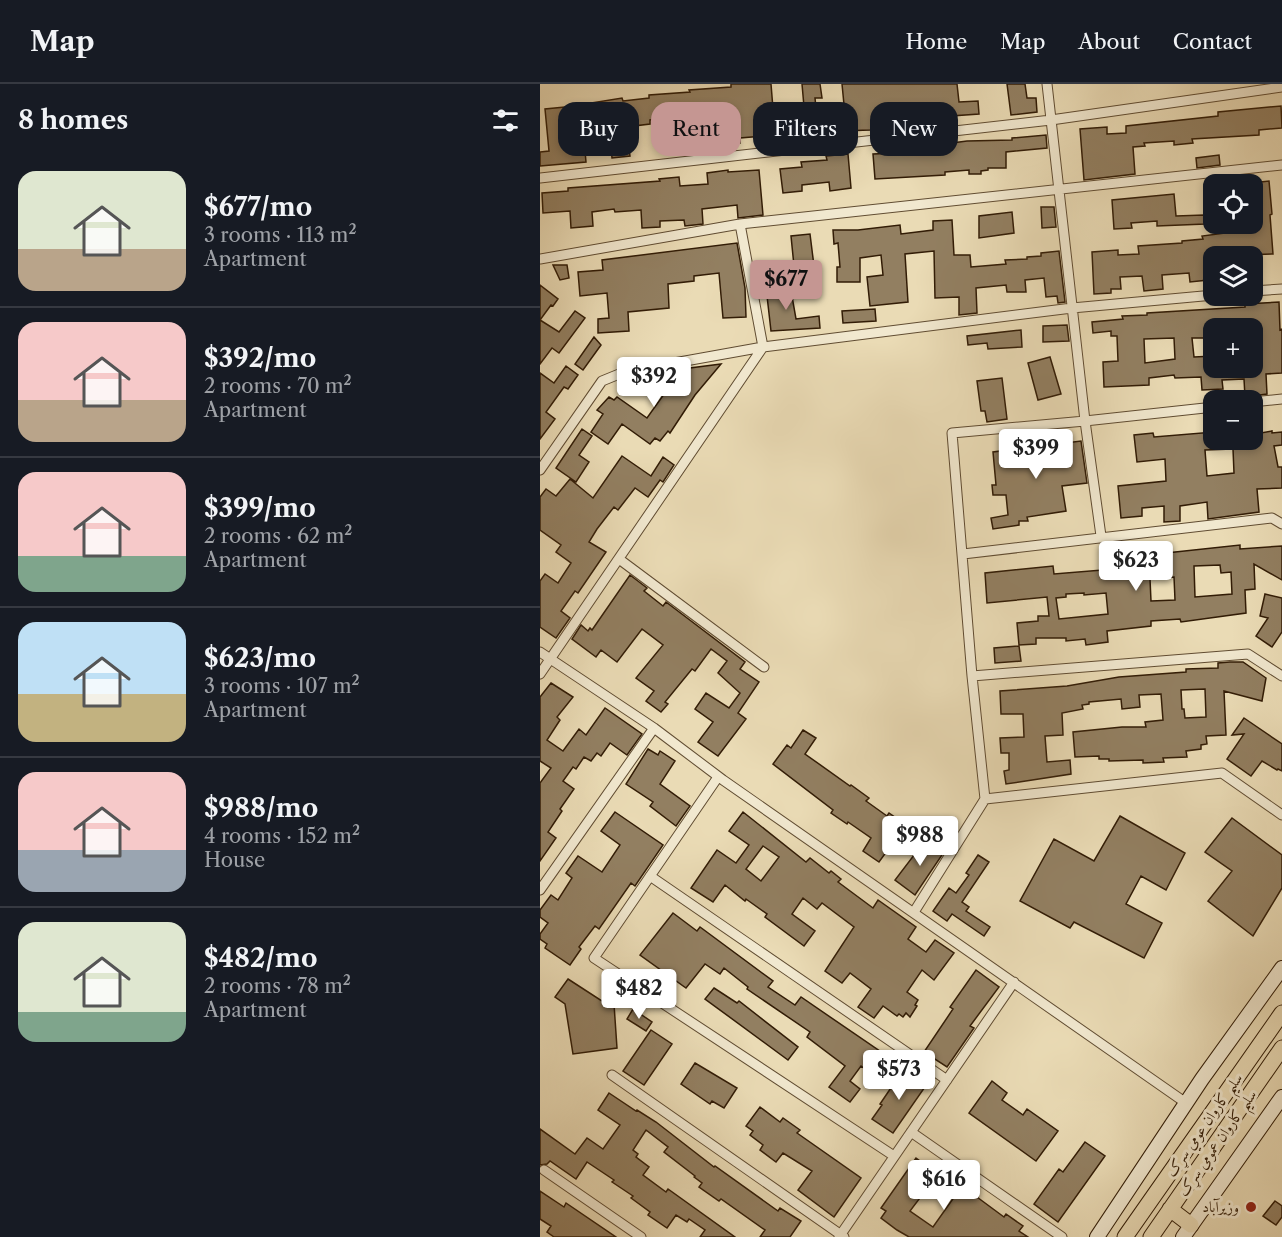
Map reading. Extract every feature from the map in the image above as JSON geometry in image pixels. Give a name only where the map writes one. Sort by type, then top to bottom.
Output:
[{"type":"main road","name":"سلیم کاروان عومي سړک","points":[[1125,1237],[1282,1013]]},
{"type":"main road","name":"سلیم کاروان عمومي سړک","points":[[1151,1237],[1282,1048]]},
{"type":"main road","points":[[1240,1074],[1254,1088]]},
{"type":"main road","points":[[1170,1209],[1187,1231]]},
{"type":"street","points":[[1047,84],[1085,421],[1101,536]]},
{"type":"street","points":[[540,178],[1051,120],[1282,87]]},
{"type":"street","points":[[542,261],[740,224],[1282,165]]},
{"type":"street","points":[[540,674],[762,347],[740,224]]},
{"type":"street","points":[[1263,290],[1282,289]]},
{"type":"street","points":[[540,470],[602,381],[624,372],[762,347],[1072,308],[1203,296]]},
{"type":"street","points":[[1263,401],[1282,399]]},
{"type":"street","points":[[914,912],[985,799],[972,676],[952,433],[1203,408]]},
{"type":"street","points":[[963,554],[1101,536],[1272,518],[1282,524]]},
{"type":"street","points":[[619,559],[764,667]]},
{"type":"street","points":[[540,652],[654,728],[718,777],[1186,1103]]},
{"type":"street","points":[[972,676],[1248,654],[1282,676]]},
{"type":"street","points":[[540,890],[654,728]]},
{"type":"street","points":[[985,799],[1222,773],[1282,814]]},
{"type":"street","points":[[718,777],[594,958],[894,1156]]},
{"type":"street","points":[[650,876],[947,1080]]},
{"type":"street","points":[[1096,1237],[1186,1103],[1282,968]]},
{"type":"street","points":[[612,1075],[841,1236],[1014,982]]},
{"type":"street","points":[[1187,1231],[1282,1097]]},
{"type":"street","points":[[911,1132],[1062,1237]]},
{"type":"street","points":[[544,1170],[641,1237]]},
{"type":"building","points":[[731,84],[771,84],[772,102],[753,102],[753,137],[741,138],[741,102],[651,102],[650,124],[639,125],[639,102],[597,102],[622,98],[623,101],[649,98],[649,95],[731,87]]},
{"type":"building","points":[[802,84],[820,84],[822,98],[815,98],[815,102],[804,102]]},
{"type":"building","points":[[842,84],[957,84],[959,102],[978,101],[979,114],[958,116],[958,102],[870,102],[870,130],[858,130],[858,102],[844,102]]},
{"type":"building","points":[[1007,84],[1025,84],[1027,98],[1036,98],[1037,112],[1011,115]]},
{"type":"building","points":[[1281,106],[1282,128],[1259,130],[1259,135],[1192,139],[1193,143],[1174,145],[1174,141],[1144,143],[1145,146],[1133,147],[1135,174],[1084,180],[1080,129],[1107,127],[1107,134],[1126,133],[1126,126],[1218,116],[1218,112]]},
{"type":"building","points":[[558,108],[558,156],[585,156],[586,162],[540,166],[540,152],[549,151],[545,109]]},
{"type":"building","points":[[1046,135],[1047,148],[1006,152],[1006,168],[988,168],[988,170],[981,171],[981,174],[969,174],[969,170],[945,172],[945,175],[875,179],[873,156],[958,156],[958,142],[1012,140],[1012,138]]},
{"type":"building","points":[[1219,155],[1220,165],[1197,168],[1196,158]]},
{"type":"building","points":[[826,156],[848,156],[851,188],[830,191],[829,182],[802,185],[802,191],[783,193],[780,169],[802,167],[801,162],[827,160]]},
{"type":"building","points":[[728,170],[728,172],[759,170],[763,215],[738,218],[737,205],[702,209],[703,224],[685,226],[684,220],[660,221],[660,227],[642,228],[641,210],[615,212],[614,209],[592,212],[593,226],[571,228],[570,211],[543,213],[542,193],[568,191],[568,188],[660,181],[659,179],[679,177],[680,186],[708,184],[707,173]]},
{"type":"building","points":[[1269,181],[1273,254],[1263,254],[1263,246],[1203,246],[1203,281],[1190,282],[1189,273],[1162,275],[1163,289],[1144,291],[1142,276],[1120,277],[1121,289],[1111,289],[1111,293],[1094,294],[1092,252],[1118,250],[1118,255],[1139,254],[1138,246],[1182,243],[1182,241],[1203,239],[1202,236],[1217,234],[1263,234],[1263,182]]},
{"type":"building","points":[[1174,194],[1176,216],[1203,215],[1203,224],[1157,226],[1157,221],[1131,223],[1132,228],[1114,229],[1112,200]]},
{"type":"building","points":[[1041,207],[1054,207],[1056,227],[1042,228]]},
{"type":"building","points":[[1012,212],[1014,233],[979,238],[979,216]]},
{"type":"building","points":[[952,220],[954,255],[970,255],[971,267],[1006,264],[1005,260],[1027,259],[1027,257],[1041,256],[1041,253],[1059,251],[1065,302],[1058,303],[1057,296],[1046,297],[1044,278],[1025,280],[1026,292],[1007,292],[1006,285],[976,288],[977,313],[959,315],[959,297],[935,298],[934,251],[905,254],[908,302],[870,306],[867,277],[883,275],[881,255],[860,258],[860,282],[837,282],[837,267],[840,267],[838,243],[834,244],[833,230],[858,230],[900,225],[901,234],[933,230],[933,221]]},
{"type":"building","points":[[810,234],[815,274],[795,276],[791,236]]},
{"type":"building","points":[[737,243],[745,288],[746,317],[723,318],[719,273],[694,276],[694,281],[668,284],[669,308],[628,312],[629,331],[598,333],[598,319],[609,318],[607,293],[580,296],[578,272],[603,270],[602,260]]},
{"type":"building","points":[[553,265],[567,265],[569,278],[560,280]]},
{"type":"building","points":[[540,285],[558,299],[540,320]]},
{"type":"building","points":[[790,285],[796,319],[819,316],[820,328],[771,331],[766,287]]},
{"type":"building","points":[[1279,302],[1280,330],[1282,329],[1282,373],[1266,374],[1267,394],[1263,395],[1263,390],[1245,390],[1244,379],[1222,380],[1223,389],[1202,390],[1201,377],[1175,378],[1174,375],[1149,378],[1149,385],[1104,387],[1103,362],[1118,361],[1117,336],[1111,336],[1111,331],[1093,333],[1092,322],[1123,319],[1122,316],[1147,315],[1147,313],[1245,307]],"holes":[[[1174,338],[1175,359],[1145,363],[1144,339]]]},
{"type":"building","points":[[875,309],[876,321],[843,323],[842,311]]},
{"type":"building","points":[[575,311],[585,318],[559,353],[552,348],[540,364],[540,320],[559,332]]},
{"type":"building","points":[[1067,325],[1069,341],[1043,342],[1043,326]]},
{"type":"building","points":[[1021,330],[1022,347],[988,349],[987,343],[968,345],[967,336]]},
{"type":"building","points":[[594,337],[601,345],[583,370],[575,364]]},
{"type":"building","points":[[1050,357],[1061,394],[1038,400],[1028,363]]},
{"type":"building","points":[[721,364],[695,395],[670,433],[668,431],[660,441],[655,438],[650,444],[622,424],[608,444],[591,432],[603,414],[597,410],[609,397],[614,400],[617,397],[647,418],[682,369]]},
{"type":"building","points":[[566,366],[578,375],[568,389],[564,387],[546,412],[555,419],[540,439],[540,373],[554,383]]},
{"type":"building","points":[[1002,378],[1007,419],[987,422],[985,411],[981,411],[977,381]]},
{"type":"building","points":[[582,429],[592,436],[579,455],[589,462],[576,482],[556,468]]},
{"type":"building","points":[[1282,432],[1282,445],[1274,446],[1278,467],[1282,467],[1282,488],[1257,489],[1259,512],[1208,519],[1207,502],[1180,506],[1180,521],[1164,522],[1164,506],[1142,508],[1142,516],[1121,518],[1118,486],[1166,481],[1165,459],[1137,462],[1134,435],[1153,433],[1154,437],[1203,433],[1207,476],[1234,473],[1233,450],[1263,450],[1263,433]]},
{"type":"building","points":[[1081,441],[1087,483],[1062,486],[1066,511],[1027,517],[1028,521],[1019,521],[1019,525],[993,529],[991,518],[1008,515],[1006,495],[993,495],[992,485],[996,485],[993,452]]},
{"type":"building","points":[[622,456],[651,476],[663,457],[674,465],[663,482],[660,480],[648,497],[635,488],[618,510],[614,507],[597,529],[589,542],[606,552],[578,593],[575,591],[561,611],[570,618],[556,638],[540,627],[540,581],[545,574],[558,583],[571,563],[556,552],[561,545],[540,530],[540,497],[546,489],[556,496],[570,479],[593,498]]},
{"type":"building","points":[[1240,545],[1240,549],[1282,546],[1282,580],[1254,564],[1255,589],[1245,590],[1246,613],[1181,622],[1180,619],[1151,621],[1151,626],[1107,631],[1108,642],[1086,645],[1085,639],[1066,641],[1066,638],[1036,638],[1036,644],[1019,645],[1017,623],[1038,621],[1038,616],[1049,616],[1047,597],[987,603],[985,573],[1053,566],[1054,574],[1130,568],[1129,557]],"holes":[[[1220,565],[1221,573],[1231,572],[1232,594],[1195,597],[1194,566]],[[1174,577],[1175,600],[1151,601],[1150,579]],[[1106,593],[1108,614],[1059,619],[1056,598],[1066,597],[1066,594]]]},
{"type":"building","points":[[630,575],[647,588],[644,591],[663,606],[666,602],[745,662],[740,669],[759,682],[738,713],[746,719],[718,756],[698,742],[713,722],[695,709],[706,693],[729,708],[740,693],[718,673],[727,661],[711,649],[695,671],[692,669],[665,702],[668,704],[661,712],[646,701],[654,691],[636,678],[663,645],[642,629],[617,662],[601,650],[596,657],[572,639],[581,625],[588,631],[590,628],[592,630]]},
{"type":"building","points":[[1265,594],[1282,598],[1282,632],[1272,647],[1256,636],[1268,618],[1260,616]]},
{"type":"building","points":[[1019,646],[1021,661],[995,663],[994,648]]},
{"type":"building","points":[[1243,662],[1266,678],[1262,701],[1224,691],[1226,735],[1206,736],[1207,744],[1201,745],[1201,749],[1186,751],[1187,757],[1163,758],[1164,762],[1109,761],[1109,759],[1099,759],[1099,756],[1075,757],[1073,732],[1146,727],[1145,722],[1163,720],[1161,694],[1139,695],[1140,707],[1122,709],[1121,699],[1089,702],[1089,704],[1082,705],[1083,709],[1062,713],[1063,735],[1045,736],[1047,762],[1070,760],[1071,774],[1006,784],[1004,771],[1009,770],[1009,753],[1001,753],[1000,738],[1024,737],[1023,714],[1001,714],[1000,691],[1067,686],[1119,677],[1186,672],[1186,669],[1218,668],[1218,663]],"holes":[[[1205,689],[1206,717],[1185,718],[1181,690]]]},
{"type":"building","points":[[551,683],[573,697],[557,717],[560,720],[547,740],[563,751],[579,729],[586,735],[605,708],[642,734],[627,755],[610,743],[601,756],[597,753],[591,761],[584,757],[576,769],[573,767],[563,781],[574,789],[548,832],[556,838],[540,861],[540,783],[551,768],[540,761],[540,697]]},
{"type":"building","points":[[1244,718],[1282,744],[1282,771],[1262,761],[1251,776],[1227,759],[1244,734],[1232,735]]},
{"type":"building","points":[[803,730],[816,738],[805,754],[869,798],[866,801],[887,816],[889,813],[906,825],[879,862],[863,851],[871,838],[831,813],[833,810],[773,764],[787,745],[791,748]]},
{"type":"building","points":[[648,749],[658,755],[660,751],[675,761],[660,784],[690,806],[676,826],[650,806],[653,802],[626,784]]},
{"type":"building","points":[[615,812],[663,845],[635,886],[631,883],[599,929],[595,926],[579,947],[581,949],[570,965],[545,948],[547,944],[540,939],[540,934],[548,923],[540,917],[540,910],[551,895],[558,900],[572,878],[566,873],[578,856],[602,872],[620,845],[601,831]]},
{"type":"building","points":[[743,812],[806,862],[810,858],[829,873],[831,871],[841,879],[838,882],[873,908],[878,900],[916,927],[908,939],[926,952],[935,940],[954,953],[934,980],[922,970],[907,992],[918,1000],[910,1017],[906,1013],[903,1017],[899,1014],[897,1016],[883,1006],[874,1018],[858,1007],[871,989],[850,973],[842,983],[825,971],[854,927],[822,903],[817,909],[803,898],[792,914],[815,931],[804,946],[765,917],[767,914],[746,899],[745,901],[725,885],[713,902],[691,888],[717,850],[736,863],[749,845],[729,831]],"holes":[[[763,846],[779,857],[761,881],[746,869]]]},
{"type":"building","points":[[1120,816],[1185,853],[1166,890],[1141,876],[1126,904],[1162,923],[1144,958],[1074,922],[1070,928],[1020,901],[1054,839],[1094,861]]},
{"type":"building","points":[[1232,818],[1282,855],[1282,888],[1253,936],[1208,901],[1232,871],[1205,852]]},
{"type":"building","points":[[927,838],[944,852],[915,895],[895,880]]},
{"type":"building","points":[[978,855],[989,862],[962,902],[969,907],[966,911],[990,927],[984,936],[952,914],[947,921],[933,911],[949,888],[956,893],[969,875],[966,873]]},
{"type":"building","points":[[673,913],[697,931],[700,927],[773,981],[768,987],[795,1005],[801,997],[887,1056],[881,1064],[873,1058],[865,1069],[861,1066],[850,1081],[860,1089],[850,1102],[829,1087],[845,1066],[807,1037],[810,1032],[747,989],[748,987],[724,968],[720,974],[705,964],[686,988],[640,955]]},
{"type":"building","points":[[976,970],[999,987],[970,1026],[974,1028],[947,1067],[924,1052],[953,1009],[950,1007]]},
{"type":"building","points":[[568,979],[608,1005],[614,1004],[617,1048],[573,1054],[565,1004],[555,997]]},
{"type":"building","points":[[714,988],[737,1003],[739,1001],[798,1047],[788,1060],[705,999]]},
{"type":"building","points":[[633,1009],[652,1022],[646,1031],[627,1019]]},
{"type":"building","points":[[651,1030],[672,1044],[644,1085],[623,1071]]},
{"type":"building","points":[[695,1063],[737,1088],[724,1108],[712,1101],[710,1104],[681,1084]]},
{"type":"building","points":[[907,1070],[927,1084],[893,1133],[872,1119],[897,1079],[899,1081]]},
{"type":"building","points":[[992,1081],[1007,1093],[1002,1100],[1023,1115],[1027,1109],[1058,1131],[1036,1161],[969,1113]]},
{"type":"building","points":[[609,1093],[656,1122],[714,1167],[778,1211],[780,1208],[801,1221],[790,1237],[760,1237],[765,1230],[721,1199],[719,1201],[699,1187],[702,1183],[664,1152],[668,1147],[646,1130],[633,1150],[638,1154],[636,1157],[649,1167],[643,1175],[666,1192],[668,1189],[735,1237],[700,1237],[705,1230],[689,1219],[687,1222],[676,1215],[667,1228],[648,1215],[650,1212],[631,1198],[633,1196],[612,1182],[614,1180],[587,1162],[576,1179],[550,1161],[540,1165],[540,1129],[575,1154],[587,1138],[603,1149],[620,1125],[598,1110]]},
{"type":"building","points":[[760,1107],[780,1122],[783,1118],[800,1130],[797,1133],[861,1178],[834,1217],[798,1190],[812,1171],[783,1153],[776,1162],[760,1150],[763,1145],[750,1135],[753,1131],[746,1126]]},
{"type":"building","points":[[1085,1142],[1105,1156],[1058,1222],[1034,1204],[1059,1169],[1063,1172]]},
{"type":"building","points":[[916,1158],[938,1174],[910,1211],[933,1227],[962,1186],[1004,1217],[1006,1214],[1023,1226],[1019,1231],[1028,1237],[909,1237],[897,1230],[881,1218],[886,1211],[881,1208]]},
{"type":"building","points":[[540,1191],[564,1207],[566,1203],[616,1237],[554,1237],[547,1232],[551,1226],[540,1219]]},
{"type":"building","points":[[1275,1201],[1282,1206],[1282,1217],[1276,1225],[1263,1216]]},
{"type":"place","name":"وزیرآباد","points":[[1251,1207]]}]
